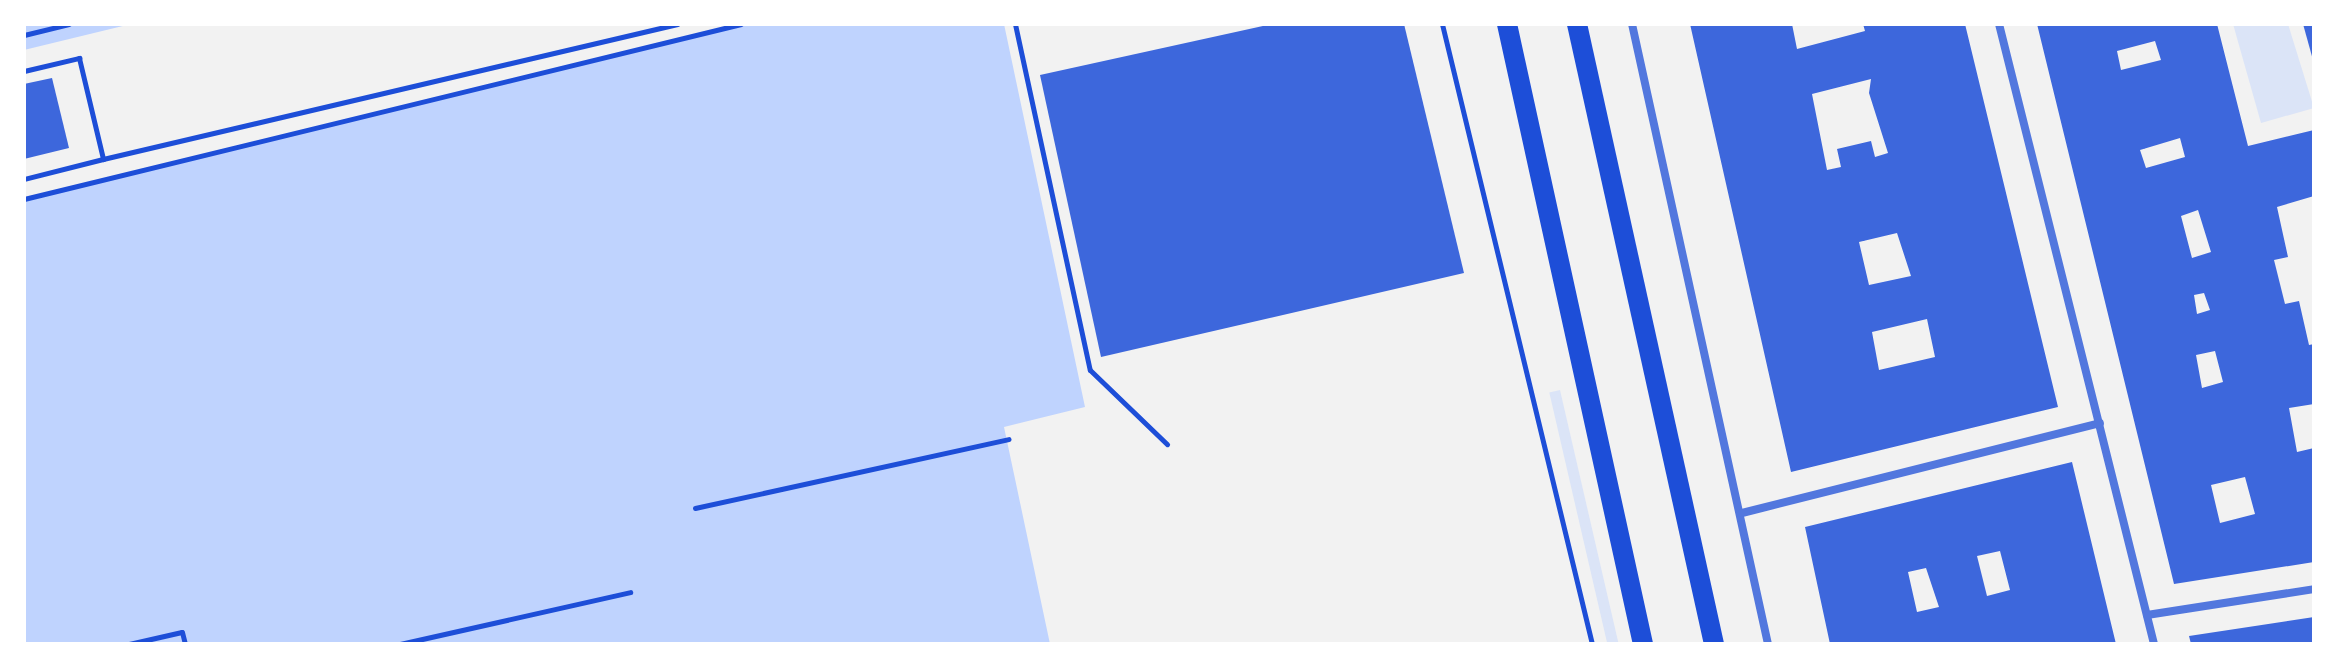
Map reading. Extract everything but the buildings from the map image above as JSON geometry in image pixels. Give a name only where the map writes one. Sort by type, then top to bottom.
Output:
[{"type":"main road","points":[[1507,24],[1643,644]]},
{"type":"main road","points":[[1577,24],[1714,644]]},
{"type":"street","points":[[1632,24],[1742,513],[1768,644]]},
{"type":"street","points":[[1999,24],[2154,644]]},
{"type":"street","points":[[1742,513],[2100,423]]},
{"type":"street","points":[[2147,615],[2314,589]]},
{"type":"path","points":[[24,35],[69,24]]},
{"type":"path","points":[[24,179],[677,24]]},
{"type":"path","points":[[24,199],[741,24]]},
{"type":"path","points":[[1015,24],[1090,370],[1167,444]]},
{"type":"path","points":[[1442,24],[1592,644]]},
{"type":"path","points":[[24,71],[79,58],[103,159]]},
{"type":"path","points":[[695,508],[1009,439]]},
{"type":"path","points":[[400,644],[630,592]]},
{"type":"path","points":[[129,644],[182,632],[185,644]]},
{"type":"shaded area","points":[[2233,24],[2288,24],[2314,108],[2261,123]]},
{"type":"shaded area","points":[[1560,390],[1618,643],[1607,644],[1549,392]]},
{"type":"water","points":[[24,24],[131,24],[24,50]]},
{"type":"water","points":[[741,24],[1004,24],[1085,407],[1004,427],[1050,644],[24,644],[24,199]]}]
